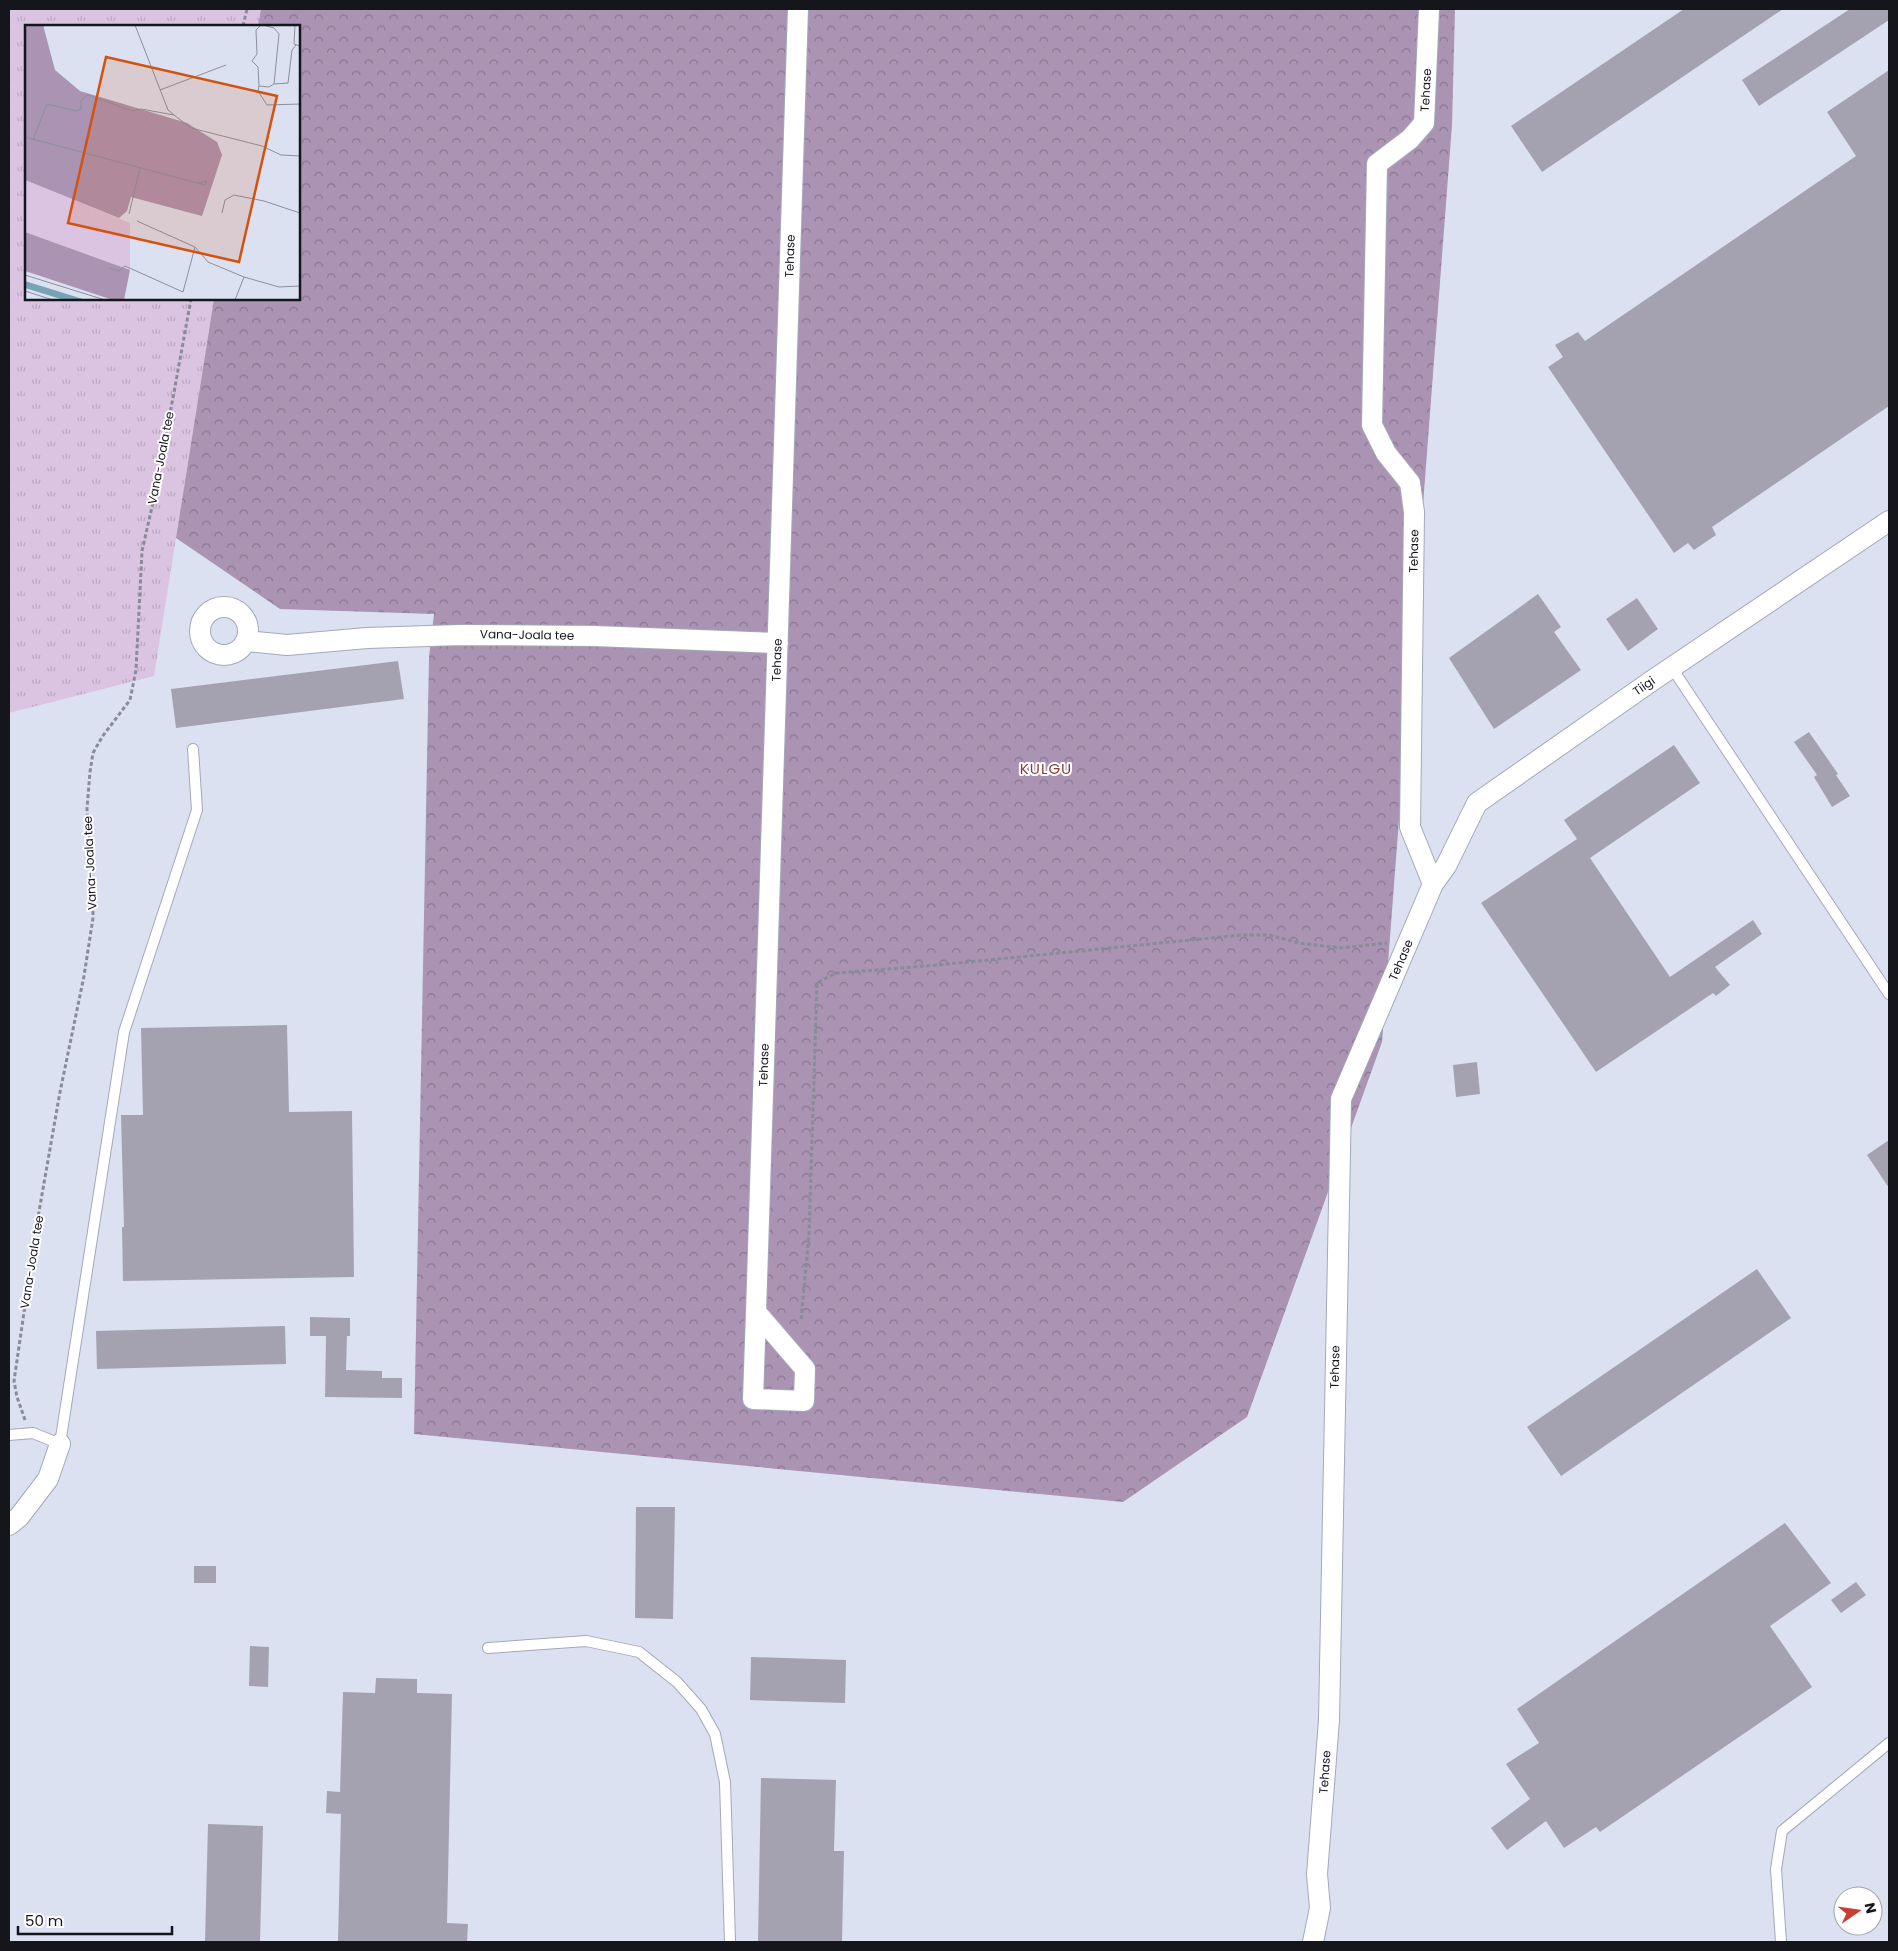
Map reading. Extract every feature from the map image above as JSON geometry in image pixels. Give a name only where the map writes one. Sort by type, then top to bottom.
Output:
[{"type":"street","name":"Tehase","points":[[756,1312],[798,9]]},
{"type":"street","name":"Tehase","points":[[1313,1942],[1320,1908],[1317,1874],[1329,1720],[1341,1098],[1433,884],[1410,827],[1414,512],[1410,483],[1386,453],[1372,425],[1377,164],[1410,139],[1424,122],[1429,9]]},
{"type":"street","name":"Tiigi","points":[[1433,884],[1446,866],[1478,803],[1672,668],[1889,521]]},
{"type":"street","name":"Vana-Joala tee","points":[[246,641],[287,645],[367,638],[460,635],[594,636],[778,643]]},
{"type":"street","points":[[9,1525],[19,1517],[48,1479],[60,1444]]},
{"type":"lane","points":[[1672,668],[1889,994]]},
{"type":"lane","points":[[9,1435],[33,1433],[60,1444],[124,1032],[197,810],[194,749]]},
{"type":"lane","points":[[488,1648],[586,1640],[639,1652],[677,1682],[701,1708],[715,1734],[725,1782],[730,1942]]},
{"type":"lane","points":[[1781,1942],[1776,1869],[1782,1831],[1889,1744]]},
{"type":"path","points":[[243,25],[247,9]]},
{"type":"path","name":"Vana-Joala tee","points":[[33,1433],[23,1415],[14,1381],[37,1223],[60,1092],[84,976],[93,918],[87,809],[90,772],[93,753],[102,736],[130,700],[134,688],[142,551],[157,485],[191,300]]},
{"type":"path","points":[[801,1319],[809,1236],[817,983],[836,973],[938,965],[1241,935],[1269,935],[1299,943],[1341,948],[1390,942]]},
{"type":"green space","points":[[9,9],[261,9],[258,25],[25,25],[25,300],[214,300],[154,676],[9,713]]},
{"type":"green space","points":[[261,9],[1455,9],[1452,125],[1382,1042],[1247,1417],[1123,1502],[414,1434],[429,657],[434,614],[280,609],[176,538],[214,300],[300,300],[300,25],[258,25]]},
{"type":"building","points":[[1684,9],[1783,9],[1542,172],[1511,126]]},
{"type":"building","points":[[1850,9],[1889,9],[1889,20],[1759,106],[1742,80]]},
{"type":"building","points":[[1889,70],[1889,406],[1712,527],[1716,535],[1694,550],[1688,543],[1674,553],[1548,367],[1563,357],[1555,345],[1578,332],[1585,341],[1856,156],[1827,112]]},
{"type":"building","points":[[1538,594],[1561,627],[1554,632],[1581,670],[1494,729],[1449,658]]},
{"type":"building","points":[[1637,598],[1658,629],[1628,651],[1606,619]]},
{"type":"building","points":[[398,661],[404,699],[176,728],[171,689]]},
{"type":"building","points":[[1809,732],[1838,774],[1836,775],[1850,796],[1832,807],[1814,777],[1817,775],[1794,742]]},
{"type":"building","points":[[1674,745],[1700,783],[1590,858],[1670,977],[1753,920],[1762,934],[1715,967],[1730,985],[1716,996],[1713,993],[1596,1072],[1481,903],[1577,839],[1564,820]]},
{"type":"building","points":[[287,1025],[289,1112],[352,1111],[354,1277],[123,1281],[122,1227],[124,1227],[121,1115],[143,1115],[141,1028]]},
{"type":"building","points":[[1477,1062],[1480,1094],[1456,1097],[1453,1065]]},
{"type":"building","points":[[1889,1140],[1889,1188],[1867,1155]]},
{"type":"building","points":[[1757,1269],[1791,1318],[1561,1476],[1527,1427]]},
{"type":"building","points":[[310,1317],[350,1318],[350,1336],[347,1336],[346,1370],[382,1371],[382,1378],[402,1378],[402,1398],[325,1397],[326,1336],[310,1336]]},
{"type":"building","points":[[285,1326],[286,1364],[97,1369],[96,1331]]},
{"type":"building","points":[[636,1507],[675,1507],[673,1619],[635,1618]]},
{"type":"building","points":[[1785,1523],[1831,1583],[1770,1626],[1812,1687],[1600,1832],[1596,1827],[1564,1848],[1546,1821],[1507,1850],[1491,1828],[1530,1799],[1506,1764],[1539,1743],[1517,1709]]},
{"type":"building","points":[[194,1566],[216,1566],[216,1583],[194,1583]]},
{"type":"building","points":[[1856,1582],[1866,1595],[1841,1613],[1831,1600]]},
{"type":"building","points":[[250,1646],[269,1647],[268,1687],[249,1686]]},
{"type":"building","points":[[751,1657],[846,1660],[845,1703],[750,1700]]},
{"type":"building","points":[[376,1678],[417,1679],[417,1693],[452,1694],[447,1923],[468,1924],[467,1942],[338,1942],[341,1814],[326,1813],[327,1791],[340,1792],[343,1692],[375,1693]]},
{"type":"building","points":[[761,1778],[836,1780],[834,1851],[844,1851],[842,1942],[758,1942]]},
{"type":"building","points":[[208,1824],[263,1826],[260,1942],[205,1942]]},
{"type":"district","name":"KULGU","points":[[1046,769]]}]
